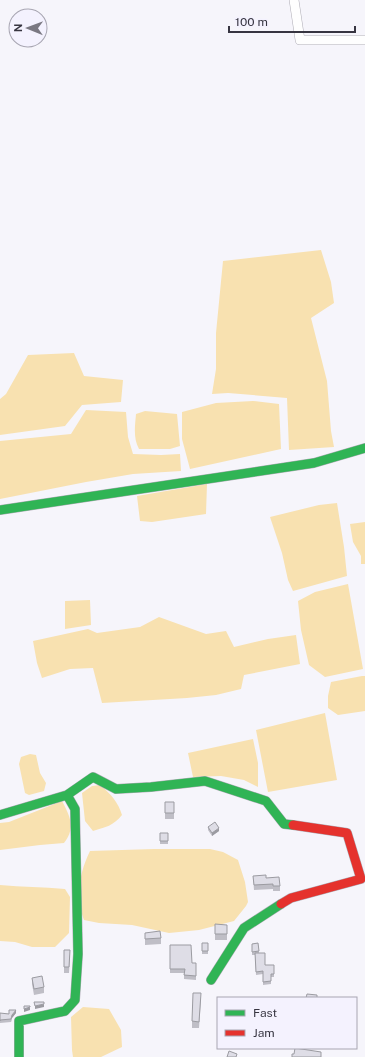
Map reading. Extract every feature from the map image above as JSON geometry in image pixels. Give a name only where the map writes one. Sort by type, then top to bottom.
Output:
[{"type":"street","points":[[294,0],[300,40],[365,40]]},
{"type":"street","points":[[0,510],[314,463],[365,448]]},
{"type":"street","points":[[0,815],[67,795],[93,777],[116,789],[205,781],[266,801],[284,824],[347,833],[361,878]]},
{"type":"street","points":[[19,1057],[19,1021],[66,1011],[75,1000],[78,954],[75,809],[67,795]]},
{"type":"street","points":[[361,878],[365,868]]},
{"type":"street","points":[[211,980],[244,928],[291,898],[361,878]]},
{"type":"shaded area","points":[[321,250],[331,282],[334,303],[311,318],[327,381],[331,431],[334,447],[289,450],[287,398],[228,393],[212,394],[216,369],[216,333],[223,261]]},
{"type":"shaded area","points":[[74,353],[84,376],[123,380],[121,402],[82,405],[65,426],[0,435],[0,399],[6,394],[28,355]]},
{"type":"shaded area","points":[[253,401],[279,404],[281,449],[190,469],[182,439],[182,412],[216,403]]},
{"type":"shaded area","points":[[86,410],[126,412],[128,437],[133,454],[180,454],[181,471],[133,474],[0,499],[0,441],[71,434]]},
{"type":"shaded area","points":[[145,411],[177,414],[180,446],[170,449],[139,449],[135,436],[136,414]]},
{"type":"shaded area","points":[[207,484],[206,514],[152,522],[140,521],[137,496]]},
{"type":"shaded area","points":[[337,503],[347,576],[293,591],[288,580],[282,553],[270,517],[319,505]]},
{"type":"shaded area","points":[[365,522],[365,564],[361,564],[361,556],[353,542],[350,524]]},
{"type":"shaded area","points":[[348,584],[363,669],[325,677],[309,665],[301,630],[298,601],[315,592]]},
{"type":"shaded area","points":[[90,600],[91,625],[65,629],[65,601]]},
{"type":"shaded area","points":[[159,617],[206,634],[226,631],[234,647],[268,639],[296,635],[300,664],[244,675],[241,689],[216,695],[102,703],[93,668],[70,669],[42,678],[37,663],[33,641],[88,629],[97,633],[140,627]]},
{"type":"shaded area","points":[[365,676],[365,711],[338,715],[328,708],[328,696],[331,682]]},
{"type":"shaded area","points":[[325,713],[337,780],[268,792],[256,730]]},
{"type":"shaded area","points":[[253,739],[258,763],[258,787],[244,780],[221,776],[193,777],[188,753]]},
{"type":"shaded area","points":[[30,754],[36,755],[40,773],[46,783],[44,791],[29,795],[25,793],[19,764],[21,757]]},
{"type":"shaded area","points":[[100,785],[114,798],[122,815],[112,824],[93,831],[85,821],[82,793],[92,786]]},
{"type":"shaded area","points":[[62,801],[69,817],[71,827],[68,838],[64,843],[0,850],[0,823],[9,822]]},
{"type":"shaded area","points":[[210,849],[223,852],[238,860],[245,882],[248,902],[246,906],[234,921],[199,930],[169,933],[132,925],[99,923],[84,920],[80,904],[79,887],[83,868],[90,851]]},
{"type":"shaded area","points":[[0,885],[65,889],[70,897],[69,933],[55,947],[32,947],[15,942],[0,941]]},
{"type":"shaded area","points":[[83,1007],[109,1009],[121,1030],[122,1047],[101,1057],[73,1057],[71,1017]]},
{"type":"building","points":[[165,802],[174,802],[174,813],[165,813]]},
{"type":"building","points":[[215,822],[219,828],[212,833],[208,827]]},
{"type":"building","points":[[160,833],[168,833],[168,841],[160,841]]},
{"type":"building","points":[[266,875],[266,878],[279,877],[280,886],[273,886],[273,884],[254,885],[253,876]]},
{"type":"building","points":[[215,924],[227,925],[227,934],[215,934]]},
{"type":"building","points":[[160,931],[161,938],[145,939],[145,933]]},
{"type":"building","points":[[202,943],[208,943],[208,951],[202,951]]},
{"type":"building","points":[[258,943],[259,951],[252,952],[252,944]]},
{"type":"building","points":[[170,945],[191,945],[192,963],[196,963],[196,976],[184,975],[185,969],[170,969]]},
{"type":"building","points":[[64,950],[70,950],[69,967],[64,967]]},
{"type":"building","points":[[255,953],[265,953],[265,965],[274,965],[274,974],[271,974],[271,981],[263,982],[263,971],[256,972]]},
{"type":"building","points":[[42,976],[44,987],[34,989],[32,978]]},
{"type":"building","points":[[193,993],[201,993],[199,1022],[192,1021]]},
{"type":"building","points":[[307,994],[317,995],[317,997],[306,997]]},
{"type":"building","points":[[34,1002],[44,1002],[44,1004],[35,1006]]},
{"type":"building","points":[[24,1006],[30,1006],[30,1007],[24,1009]]},
{"type":"building","points":[[9,1010],[16,1010],[11,1019],[0,1020],[0,1013],[9,1014]]},
{"type":"building","points":[[295,1049],[302,1049],[321,1052],[321,1057],[292,1057],[292,1054],[294,1054]]},
{"type":"building","points":[[229,1051],[237,1054],[236,1057],[227,1057]]},
{"type":"traffic: fast","points":[[0,510],[314,463],[365,448]]},
{"type":"traffic: fast","points":[[67,795],[93,777],[116,789],[205,781],[266,801],[284,824],[293,825]]},
{"type":"traffic: fast","points":[[0,815],[67,795],[75,809],[78,954],[75,1000],[65,1011],[19,1021],[19,1057]]},
{"type":"traffic: fast","points":[[211,980],[244,928],[281,904]]},
{"type":"traffic: jam","points":[[281,904],[291,898],[361,879],[347,833],[293,825]]}]
